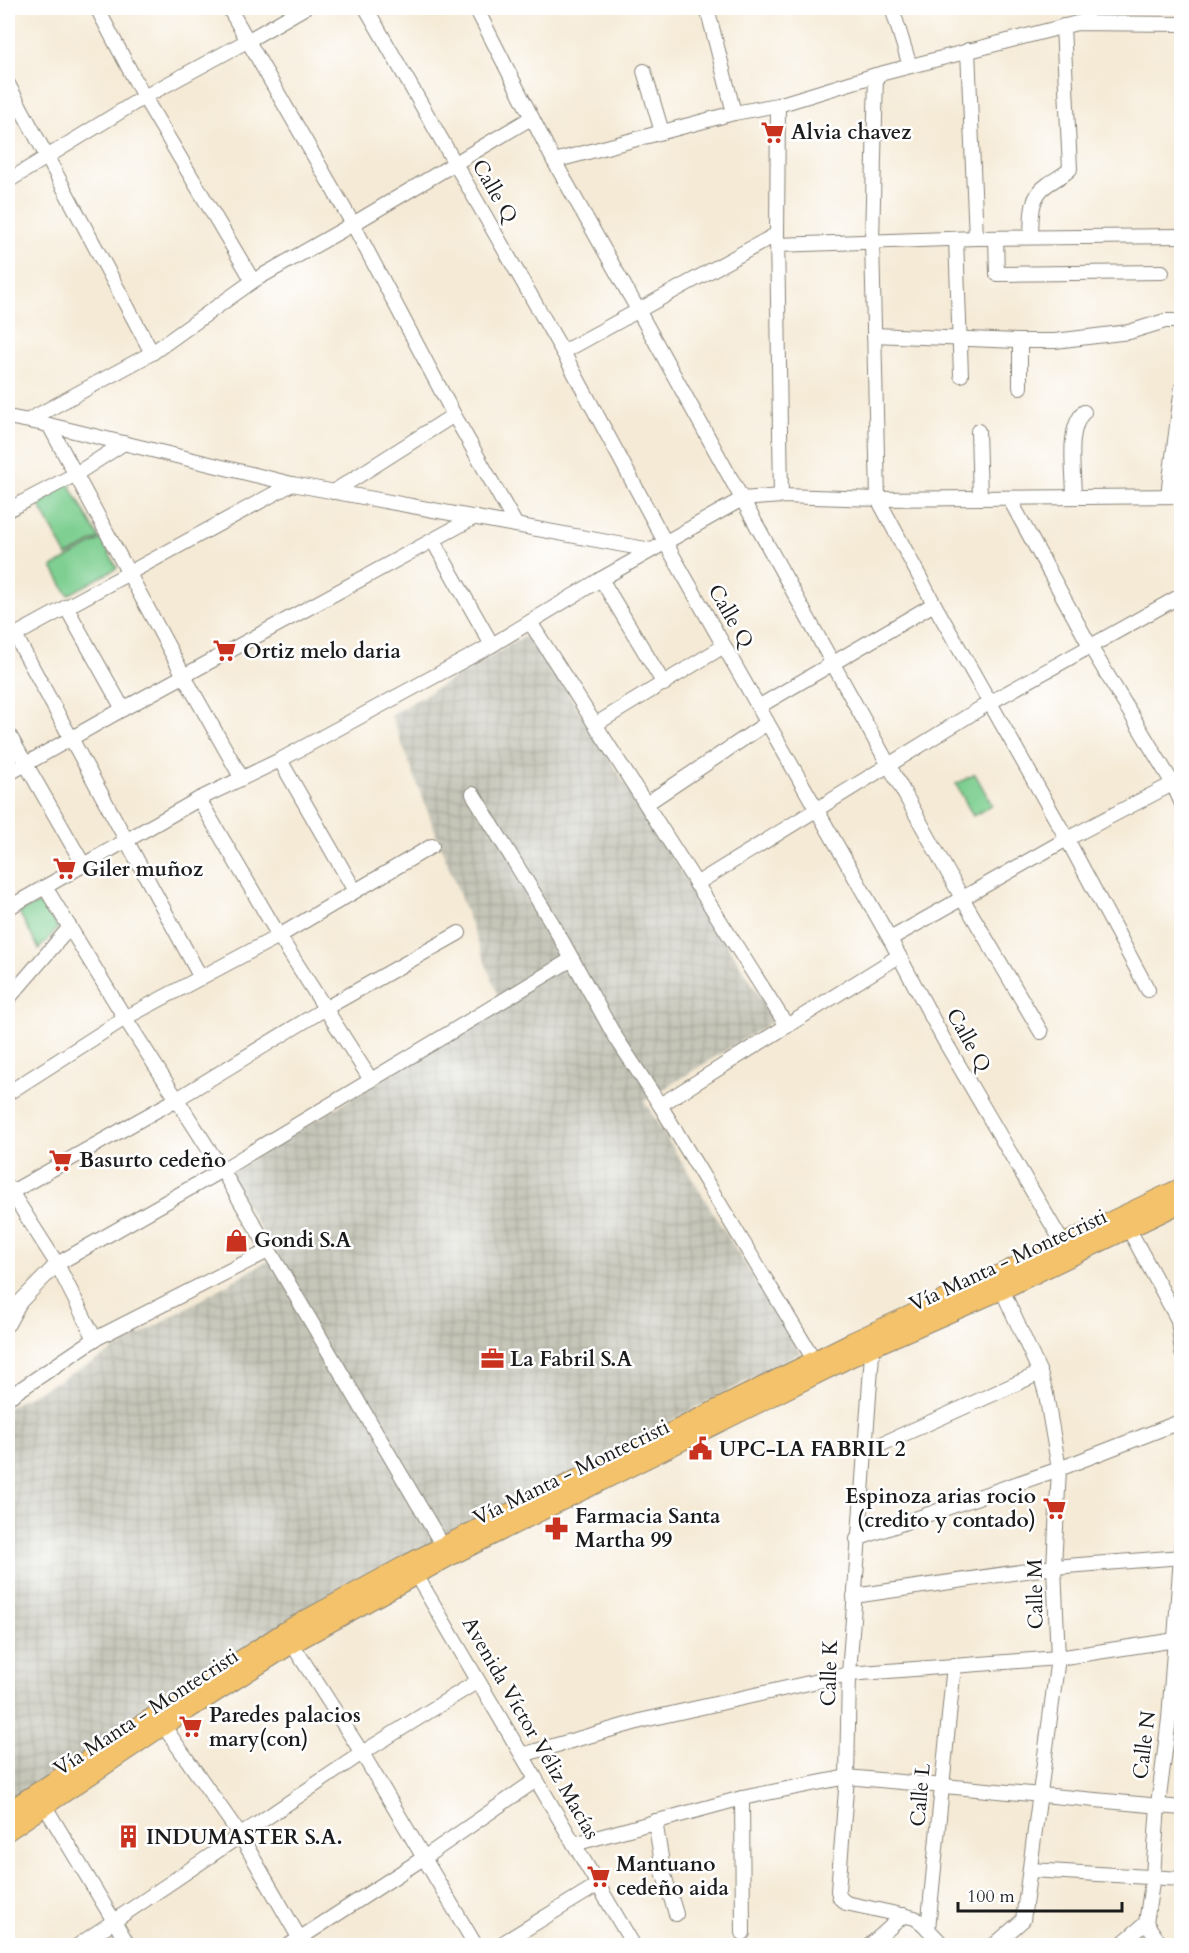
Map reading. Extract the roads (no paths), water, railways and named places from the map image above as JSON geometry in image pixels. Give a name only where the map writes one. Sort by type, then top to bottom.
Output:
[{"type":"main road","name":"Vía Manta - Montecristi","points":[[8,1831],[40,1799],[288,1637],[446,1552],[818,1366],[1125,1222],[1182,1187]]},
{"type":"main road","name":"Vía Manta - Montecristi","points":[[1125,1222],[1182,1203]]},
{"type":"main road","name":"Vía Manta - Montecristi","points":[[8,1811],[40,1799]]},
{"type":"street","points":[[96,8],[144,97],[253,281]]},
{"type":"street","points":[[229,8],[353,224],[454,415],[516,525]]},
{"type":"street","points":[[8,181],[144,97],[304,8]]},
{"type":"street","name":"Calle Q","points":[[366,8],[563,352],[665,542],[890,939],[944,1040],[1066,1250]]},
{"type":"street","points":[[476,8],[554,161],[962,898],[1041,1032]]},
{"type":"street","points":[[707,8],[734,113]]},
{"type":"street","points":[[892,8],[910,66]]},
{"type":"street","points":[[1086,8],[1087,23]]},
{"type":"street","points":[[554,161],[734,113],[778,105],[876,75],[1063,26],[1077,23],[1182,24]]},
{"type":"street","points":[[1031,237],[1033,200],[1044,186],[1065,175],[1070,169],[1063,26]]},
{"type":"street","points":[[968,50],[976,238]]},
{"type":"street","points":[[644,71],[662,132]]},
{"type":"street","points":[[876,75],[872,241],[878,499],[1148,990]]},
{"type":"street","points":[[9,88],[152,353]]},
{"type":"street","points":[[778,105],[777,239],[781,496]]},
{"type":"street","points":[[29,420],[152,353],[253,281],[531,118]]},
{"type":"street","points":[[563,352],[638,310],[777,239],[872,241],[1182,236]]},
{"type":"street","points":[[996,238],[997,274],[1162,272]]},
{"type":"street","points":[[956,239],[961,375]]},
{"type":"street","points":[[874,335],[1055,341],[1130,332],[1165,321],[1182,321]]},
{"type":"street","points":[[1020,341],[1020,387]]},
{"type":"street","points":[[8,908],[199,799],[279,760],[492,645],[601,579],[742,499],[781,496],[878,499],[1175,496],[1182,387]]},
{"type":"street","points":[[1074,497],[1074,428],[1084,412]]},
{"type":"street","points":[[333,492],[454,415]]},
{"type":"street","points":[[8,417],[124,442],[292,484],[651,550]]},
{"type":"street","points":[[49,425],[241,777]]},
{"type":"street","points":[[978,430],[980,498]]},
{"type":"street","points":[[8,510],[76,474],[124,442]]},
{"type":"street","points":[[201,978],[70,738],[11,637],[292,484]]},
{"type":"street","points":[[1009,498],[1090,646],[1177,782],[1182,804]]},
{"type":"street","points":[[8,774],[475,518]]},
{"type":"street","points":[[433,541],[492,645]]},
{"type":"street","points":[[601,579],[664,684]]},
{"type":"street","points":[[696,884],[989,703],[1182,594]]},
{"type":"street","points":[[758,707],[934,604]]},
{"type":"street","points":[[66,607],[123,709]]},
{"type":"street","points":[[530,622],[788,1026]]},
{"type":"street","points":[[596,724],[724,646]]},
{"type":"street","points":[[646,804],[767,723]]},
{"type":"street","points":[[8,733],[83,864]]},
{"type":"street","points":[[279,760],[355,891]]},
{"type":"street","points":[[890,939],[1067,839],[1177,782]]},
{"type":"street","points":[[473,794],[552,923],[613,1033],[660,1105],[818,1366]]},
{"type":"street","points":[[199,799],[279,936],[371,1080]]},
{"type":"street","points":[[8,1093],[125,1018],[279,936],[432,846]]},
{"type":"street","points":[[45,887],[222,1170],[446,1552]]},
{"type":"street","points":[[8,999],[69,927]]},
{"type":"street","points":[[95,1339],[57,1264],[9,1191],[177,1099],[326,1008],[459,933]]},
{"type":"street","points":[[660,1105],[899,956]]},
{"type":"street","points":[[8,1324],[20,1302],[57,1264],[222,1170],[572,959]]},
{"type":"street","points":[[1125,1222],[1177,1310],[1182,1353]]},
{"type":"street","points":[[8,1396],[95,1339],[268,1251]]},
{"type":"street","name":"Calle M","points":[[993,1946],[1023,1920],[1058,1658],[1054,1567],[1059,1469],[1046,1394],[1040,1373],[998,1283]]},
{"type":"street","name":"Calle K","points":[[873,1340],[857,1539],[849,1674],[848,1777],[838,1891],[840,1898],[846,1903],[915,1918],[944,1946]]},
{"type":"street","points":[[864,1452],[1040,1373]]},
{"type":"street","points":[[857,1539],[1059,1469],[1182,1421]]},
{"type":"street","points":[[854,1596],[1054,1567],[1181,1552]]},
{"type":"street","name":"Calle N","points":[[1146,1923],[1153,1876],[1158,1805],[1175,1720],[1181,1552]]},
{"type":"street","name":"Avenida Víctor Véliz Macías","points":[[413,1569],[634,1946]]},
{"type":"street","points":[[288,1637],[425,1857],[476,1946]]},
{"type":"street","points":[[522,1755],[644,1720],[849,1674],[1058,1658],[1178,1639]]},
{"type":"street","name":"Calle L","points":[[928,1929],[954,1665]]},
{"type":"street","points":[[77,1946],[362,1754],[478,1681]]},
{"type":"street","points":[[160,1720],[240,1835],[298,1943],[536,1779]]},
{"type":"street","points":[[574,1844],[742,1798],[848,1777],[1182,1808]]},
{"type":"street","points":[[742,1798],[743,1933]]},
{"type":"street","points":[[40,1799],[129,1946]]},
{"type":"street","points":[[655,1821],[664,1875],[675,1914]]},
{"type":"street","points":[[1030,1870],[1182,1879]]},
{"type":"street","points":[[498,1946],[599,1884]]},
{"type":"street","points":[[869,1946],[904,1915]]},
{"type":"street","points":[[1119,1946],[1146,1923],[1162,1946]]},
{"type":"place","name":"Alvia chavez","points":[[773,132]]},
{"type":"place","name":"Ortiz melo daria","points":[[225,651]]},
{"type":"place","name":"Giler muñoz","points":[[64,869]]},
{"type":"place","name":"Basurto cedeño","points":[[61,1160]]},
{"type":"place","name":"Gondi S.A","points":[[236,1240]]},
{"type":"place","name":"La Fabril S.A","points":[[492,1359]]},
{"type":"place","name":"UPC-LA FABRIL 2","points":[[701,1449]]},
{"type":"place","name":"Espinoza arias rocio (credito y contado)","points":[[1054,1508]]},
{"type":"place","name":"Farmacia Santa Martha 99","points":[[557,1528]]},
{"type":"place","name":"Paredes palacios mary(con)","points":[[191,1727]]},
{"type":"place","name":"INDUMASTER S.A.","points":[[128,1837]]},
{"type":"place","name":"Mantuano cedeño aida","points":[[598,1876]]}]
